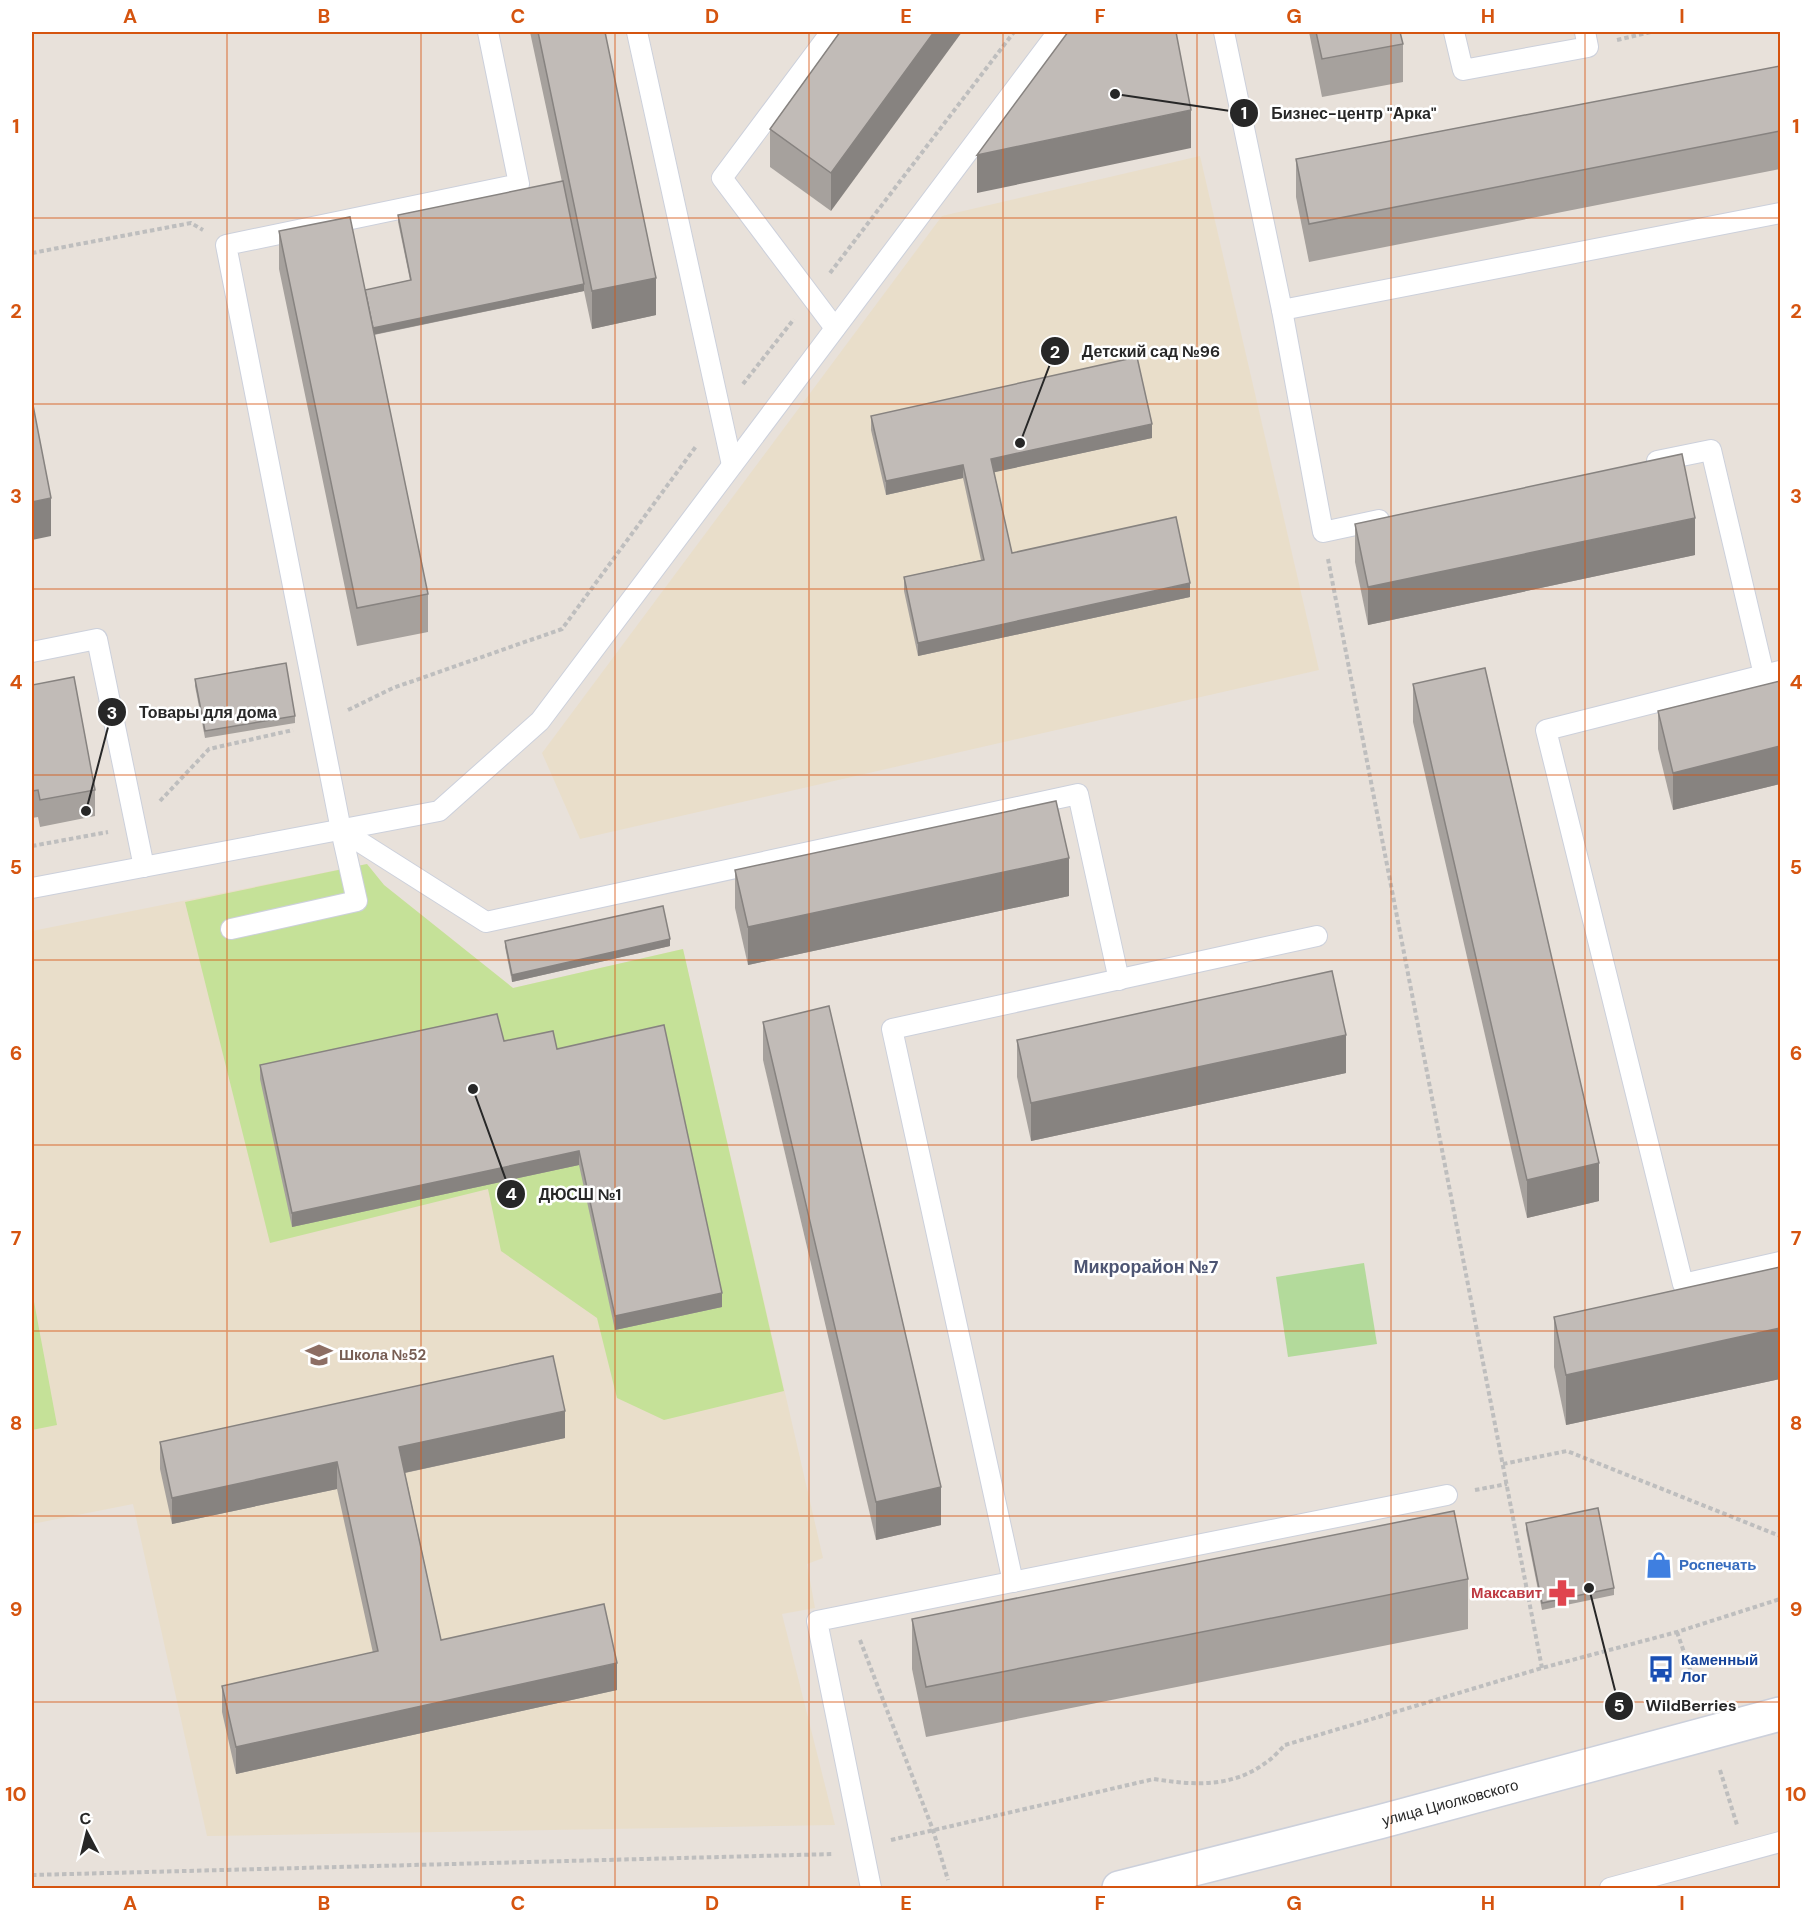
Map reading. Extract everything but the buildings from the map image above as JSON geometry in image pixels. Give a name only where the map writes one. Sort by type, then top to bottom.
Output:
[{"type":"main road","name":"улица Циолковского","points":[[1119,1888],[1402,1816],[1780,1714]]},
{"type":"lane","points":[[231,928],[357,901],[226,245],[519,184],[488,32]]},
{"type":"lane","points":[[637,32],[732,465]]},
{"type":"lane","points":[[831,32],[722,178],[835,328]]},
{"type":"lane","points":[[32,888],[438,811],[540,721],[1058,32]]},
{"type":"lane","points":[[1224,32],[1282,310],[1323,532],[1392,517]]},
{"type":"lane","points":[[1454,32],[1462,70],[1587,39]]},
{"type":"lane","points":[[1282,310],[1780,213]]},
{"type":"lane","points":[[1643,464],[1711,450],[1772,673],[1546,730],[1683,1284],[1780,1262]]},
{"type":"lane","points":[[32,652],[97,639],[144,867]]},
{"type":"lane","points":[[341,830],[486,922],[1078,795],[1119,980]]},
{"type":"lane","points":[[1013,1582],[892,1029],[1317,936]]},
{"type":"lane","points":[[871,1888],[818,1621],[1447,1495]]},
{"type":"lane","points":[[1610,1888],[1780,1843]]},
{"type":"path","points":[[32,846],[136,827],[209,749],[320,724],[393,688],[562,629],[720,412],[812,297],[1014,32]]},
{"type":"path","points":[[1587,39],[1651,32]]},
{"type":"path","points":[[32,254],[192,223],[226,245]]},
{"type":"path","points":[[1323,532],[1542,1668]]},
{"type":"path","points":[[1503,1464],[1567,1451],[1780,1536]]},
{"type":"path","points":[[32,1875],[829,1855],[1154,1779],[1190,1785],[1230,1781],[1265,1764],[1286,1745],[1542,1668],[1677,1632],[1780,1599]]},
{"type":"path","points":[[850,1614],[933,1830],[948,1880]]},
{"type":"path","points":[[1677,1632],[1693,1678]]},
{"type":"shaded area","points":[[1200,156],[1319,670],[580,839],[542,753],[942,216]]},
{"type":"shaded area","name":"Школа №52","points":[[367,864],[384,885],[513,988],[683,949],[823,1558],[807,1564],[815,1608],[782,1614],[835,1825],[207,1836],[133,1504],[32,1524],[32,931]]},
{"type":"green space","points":[[367,864],[384,885],[513,988],[683,949],[784,1391],[664,1420],[617,1398],[597,1318],[501,1251],[488,1189],[270,1243],[185,902]]},
{"type":"green space","points":[[1364,1263],[1377,1344],[1288,1357],[1276,1277]]},
{"type":"green space","points":[[32,1291],[57,1425],[32,1430]]},
{"type":"place","name":"Бизнес-центр \"Арка\"","points":[[1115,94]]},
{"type":"place","name":"Детский сад №96","points":[[1020,443]]},
{"type":"place","name":"Товары для дома","points":[[86,811]]},
{"type":"place","name":"ДЮСШ №1","points":[[473,1089]]},
{"type":"place","name":"Школа №52","points":[[319,1355]]},
{"type":"place","name":"Роспечать","points":[[1659,1565]]},
{"type":"place","name":"WildBerries","points":[[1589,1588]]},
{"type":"place","name":"Максавит","points":[[1562,1593]]},
{"type":"place","name":"Каменный Лог","points":[[1661,1669]]},
{"type":"district","name":"Микрорайон №7","points":[[1146,1267]]}]
